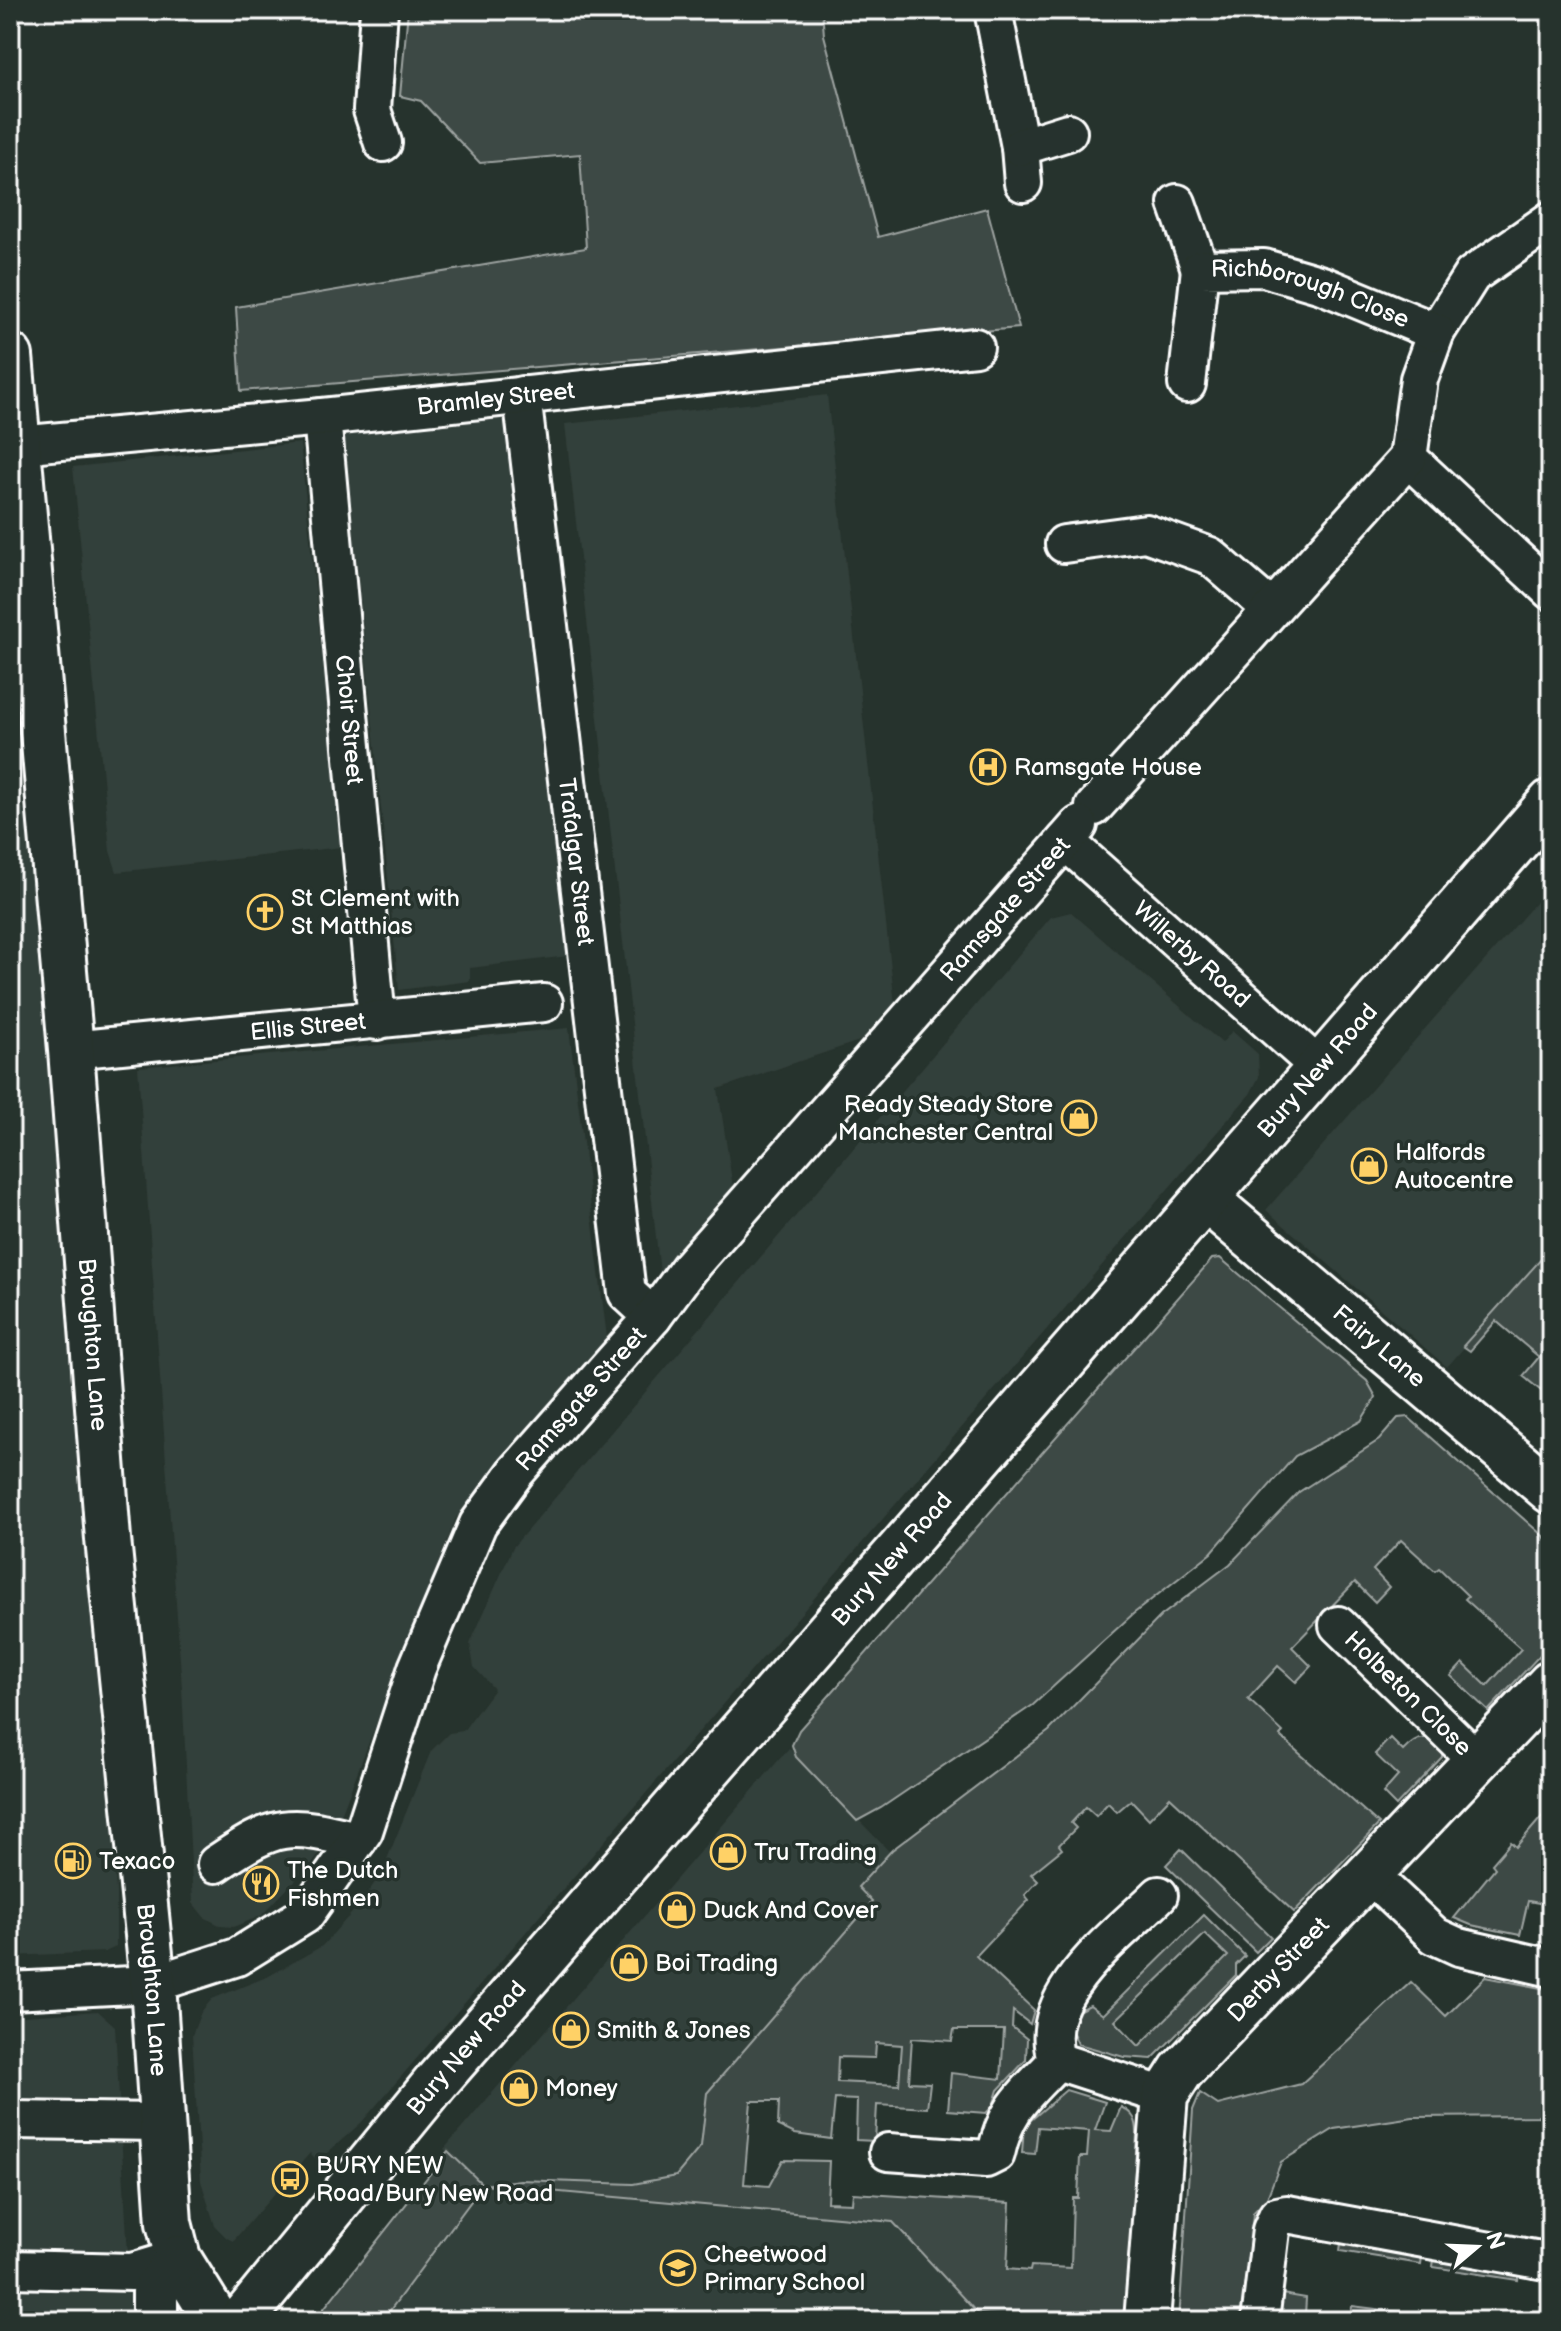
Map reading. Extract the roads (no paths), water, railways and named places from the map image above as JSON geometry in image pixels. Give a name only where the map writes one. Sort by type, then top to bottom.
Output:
[{"type":"main road","name":"Broughton Lane","points":[[10,356],[18,445],[20,598],[71,1050],[108,1539],[153,1984],[169,2223],[178,2258],[217,2321]]},
{"type":"main road","name":"Bury New Road","points":[[241,2321],[437,2081],[1207,1200],[1319,1067],[1549,808]]},
{"type":"main road","name":"Fairy Lane","points":[[1207,1200],[1551,1491]]},
{"type":"main road","name":"Derby Street","points":[[1165,2096],[1181,2071],[1367,1872],[1551,1683]]},
{"type":"main road","points":[[1147,2321],[1165,2096]]},
{"type":"main road","points":[[155,2321],[155,2292],[178,2258]]},
{"type":"street","points":[[379,10],[372,110],[383,143]]},
{"type":"street","points":[[993,10],[1020,147],[1023,183]]},
{"type":"street","points":[[1020,147],[1068,132]]},
{"type":"street","points":[[1177,203],[1200,269]]},
{"type":"street","points":[[1551,220],[1472,275],[1436,332],[1419,379],[1408,458],[1551,591]]},
{"type":"street","name":"Richborough Close","points":[[1187,384],[1200,269],[1264,268],[1322,285],[1436,332]]},
{"type":"street","name":"Bramley Street","points":[[18,445],[322,417],[975,347]]},
{"type":"street","name":"Trafalgar Street","points":[[522,395],[627,1293],[653,1317]]},
{"type":"street","name":"Choir Street","points":[[322,417],[377,1021]]},
{"type":"street","name":"Ramsgate Street","points":[[10,1991],[153,1984],[237,1957],[305,1915],[364,1831],[417,1668],[478,1524],[516,1472],[653,1317],[689,1268],[1079,824],[1408,458]]},
{"type":"street","points":[[1064,544],[1146,533],[1210,556],[1270,608]]},
{"type":"street","name":"Willerby Road","points":[[1079,824],[1319,1067]]},
{"type":"street","name":"Ellis Street","points":[[71,1050],[544,1003]]},
{"type":"street","name":"Holbeton Close","points":[[1338,1625],[1477,1760]]},
{"type":"street","points":[[216,1864],[256,1838],[298,1826],[358,1840]]},
{"type":"street","points":[[1367,1872],[1435,1936],[1459,1947],[1551,1968]]},
{"type":"street","points":[[1057,2061],[1052,2047],[1051,2027],[1062,1999],[1077,1977],[1159,1895]]},
{"type":"street","points":[[1057,2061],[1165,2096]]},
{"type":"street","points":[[888,2152],[986,2159],[996,2154],[1001,2131],[1014,2105],[1057,2061]]},
{"type":"street","points":[[10,2120],[161,2122]]},
{"type":"street","points":[[1260,2321],[1271,2230],[1277,2216],[1287,2214],[1551,2262]]},
{"type":"street","points":[[10,2269],[132,2272],[178,2258]]},
{"type":"place","name":"Ramsgate House","points":[[988,767]]},
{"type":"place","name":"St Clement with St Matthias","points":[[265,912]]},
{"type":"place","name":"Ready Steady Store Manchester Central","points":[[1079,1118]]},
{"type":"place","name":"Halfords Autocentre","points":[[1369,1166]]},
{"type":"place","name":"Tru Trading","points":[[728,1852]]},
{"type":"place","name":"Texaco","points":[[73,1861]]},
{"type":"place","name":"The Dutch Fishmen","points":[[261,1884]]},
{"type":"place","name":"Duck And Cover","points":[[677,1910]]},
{"type":"place","name":"Boi Trading","points":[[629,1963]]},
{"type":"place","name":"Smith & Jones","points":[[571,2030]]},
{"type":"place","name":"Money","points":[[519,2088]]},
{"type":"place","name":"BURY NEW Road/Bury New Road","points":[[290,2179]]},
{"type":"place","name":"Cheetwood Primary School","points":[[678,2268]]}]
